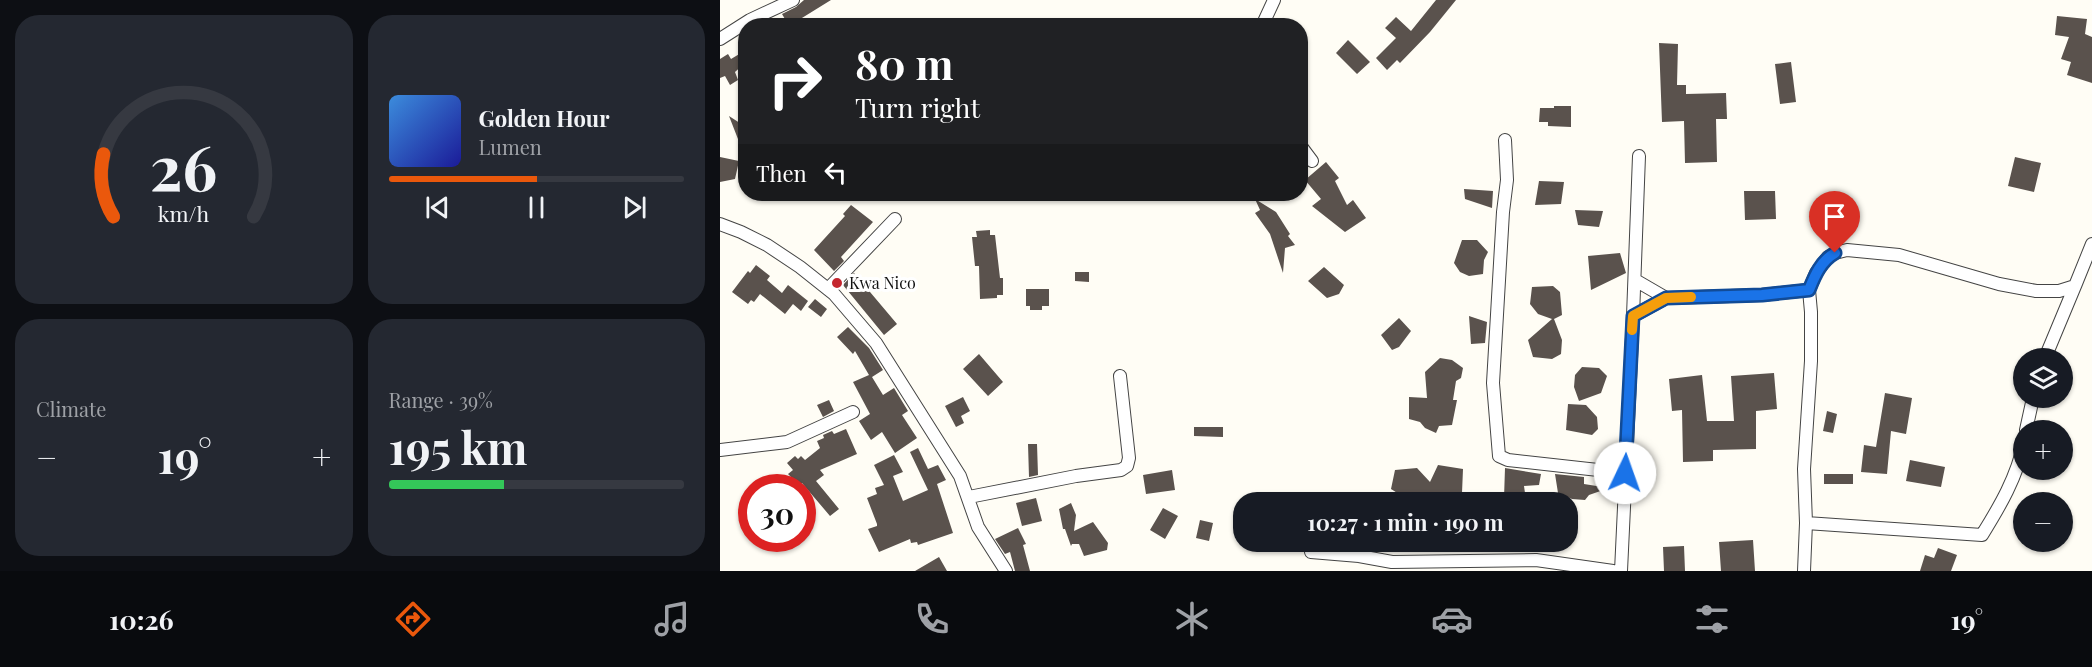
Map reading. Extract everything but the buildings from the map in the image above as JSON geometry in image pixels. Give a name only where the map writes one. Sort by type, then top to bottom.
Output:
[{"type":"street","points":[[754,18],[793,0]]},
{"type":"street","points":[[1266,18],[1274,0]]},
{"type":"street","points":[[720,39],[738,28]]},
{"type":"street","points":[[1505,140],[1508,180],[1503,213],[1493,383],[1499,456],[1508,460],[1625,473]]},
{"type":"street","points":[[1308,156],[1312,161]]},
{"type":"street","points":[[1622,571],[1639,156]]},
{"type":"street","points":[[828,289],[895,219]]},
{"type":"street","points":[[720,224],[741,231],[767,245],[828,289],[876,343],[960,476],[978,527],[1006,571]]},
{"type":"street","points":[[2049,348],[2092,244]]},
{"type":"street","points":[[1804,571],[1806,523],[1804,469],[1811,361],[1809,290],[1816,273],[1828,257],[1847,250],[1899,255],[1999,284],[2036,291],[2059,291],[2075,286]]},
{"type":"street","points":[[1635,280],[1666,298]]},
{"type":"street","points":[[1633,316],[1666,298],[1762,295],[1809,290]]},
{"type":"street","points":[[969,497],[1076,476],[1121,470],[1127,466],[1129,458],[1120,376]]},
{"type":"street","points":[[720,450],[787,442],[853,412]]},
{"type":"street","points":[[1806,523],[1982,535],[2002,504],[2013,476]]},
{"type":"street","points":[[1311,552],[1359,556],[1392,562],[1536,560],[1613,571]]},
{"type":"slow traffic","points":[[1632,330],[1633,316],[1652,305],[1666,298],[1691,297]]},
{"type":"place","name":"Kwa Nico","points":[[837,283]]},
{"type":"route","points":[[1625,473],[1633,316],[1666,298],[1762,295],[1809,290],[1816,273],[1828,257],[1835,253]]}]
